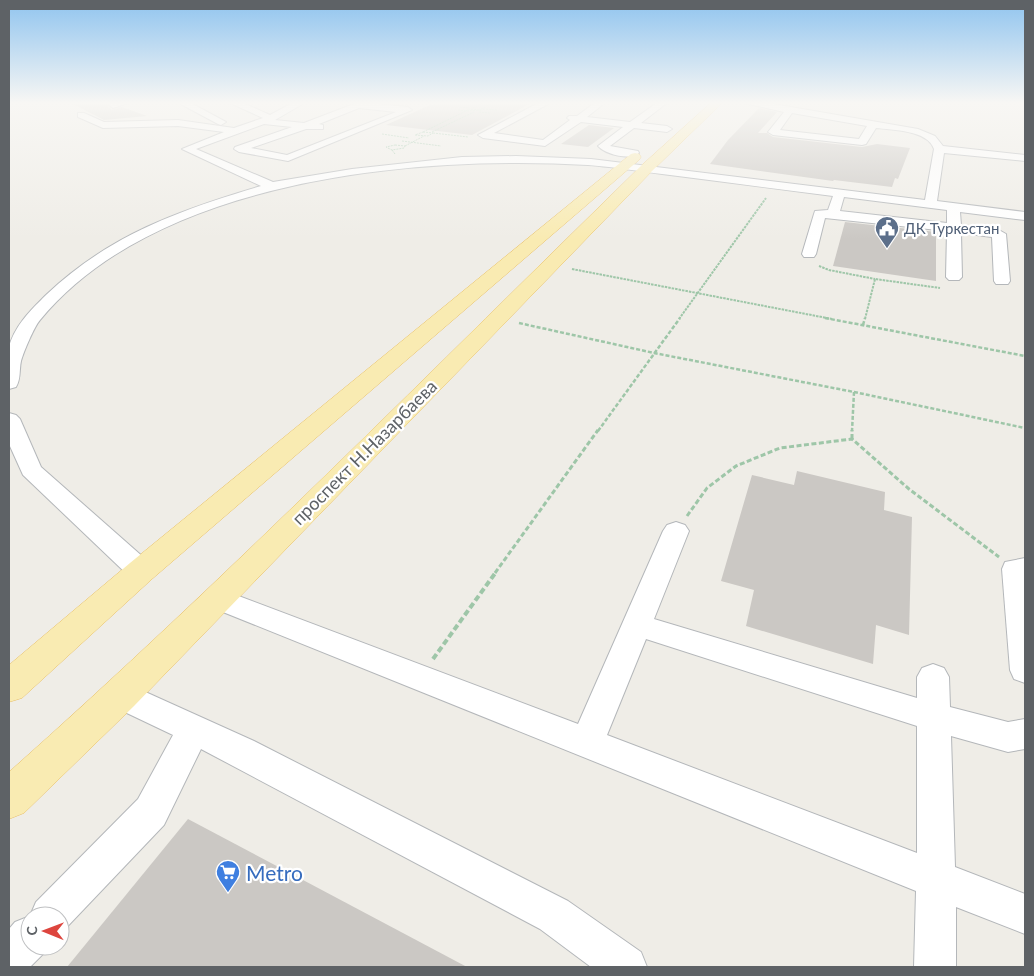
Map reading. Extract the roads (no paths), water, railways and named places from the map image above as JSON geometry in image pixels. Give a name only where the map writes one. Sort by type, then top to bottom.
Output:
[{"type":"main road","name":"проспект Н.Назарбаева","points":[[9,799],[121,695],[550,265],[650,148]]},
{"type":"main road","name":"проспект Н.Назарбаева","points":[[9,687],[141,571],[657,148]]},
{"type":"street","points":[[190,148],[186,149],[272,186]]},
{"type":"street","points":[[243,148],[239,149],[288,158],[315,148]]},
{"type":"street","points":[[607,148],[637,162]]},
{"type":"street","points":[[930,204],[939,149],[1025,158]]},
{"type":"street","points":[[9,383],[12,360],[30,319],[70,280],[120,245],[164,223],[219,202],[272,186],[352,172],[462,160],[549,159],[637,162],[776,184],[1025,216]]},
{"type":"street","points":[[833,214],[840,192]]},
{"type":"street","points":[[953,206],[954,277]]},
{"type":"street","points":[[809,254],[820,214],[999,234],[1002,281]]},
{"type":"street","points":[[9,419],[31,470],[141,571]]},
{"type":"street","points":[[587,743],[676,532]]},
{"type":"street","points":[[1020,569],[1025,670]]},
{"type":"street","points":[[218,599],[1025,914]]},
{"type":"street","points":[[637,625],[933,717],[1008,737],[1025,734]]},
{"type":"street","points":[[932,677],[936,880],[934,967]]},
{"type":"street","points":[[121,695],[250,756],[554,915],[626,967]]},
{"type":"street","points":[[60,906],[151,812],[194,729]]},
{"type":"street","points":[[9,958],[20,946]]},
{"type":"place","name":"ДК Туркестан","points":[[887,249]]},
{"type":"place","name":"Metro","points":[[228,893]]}]
